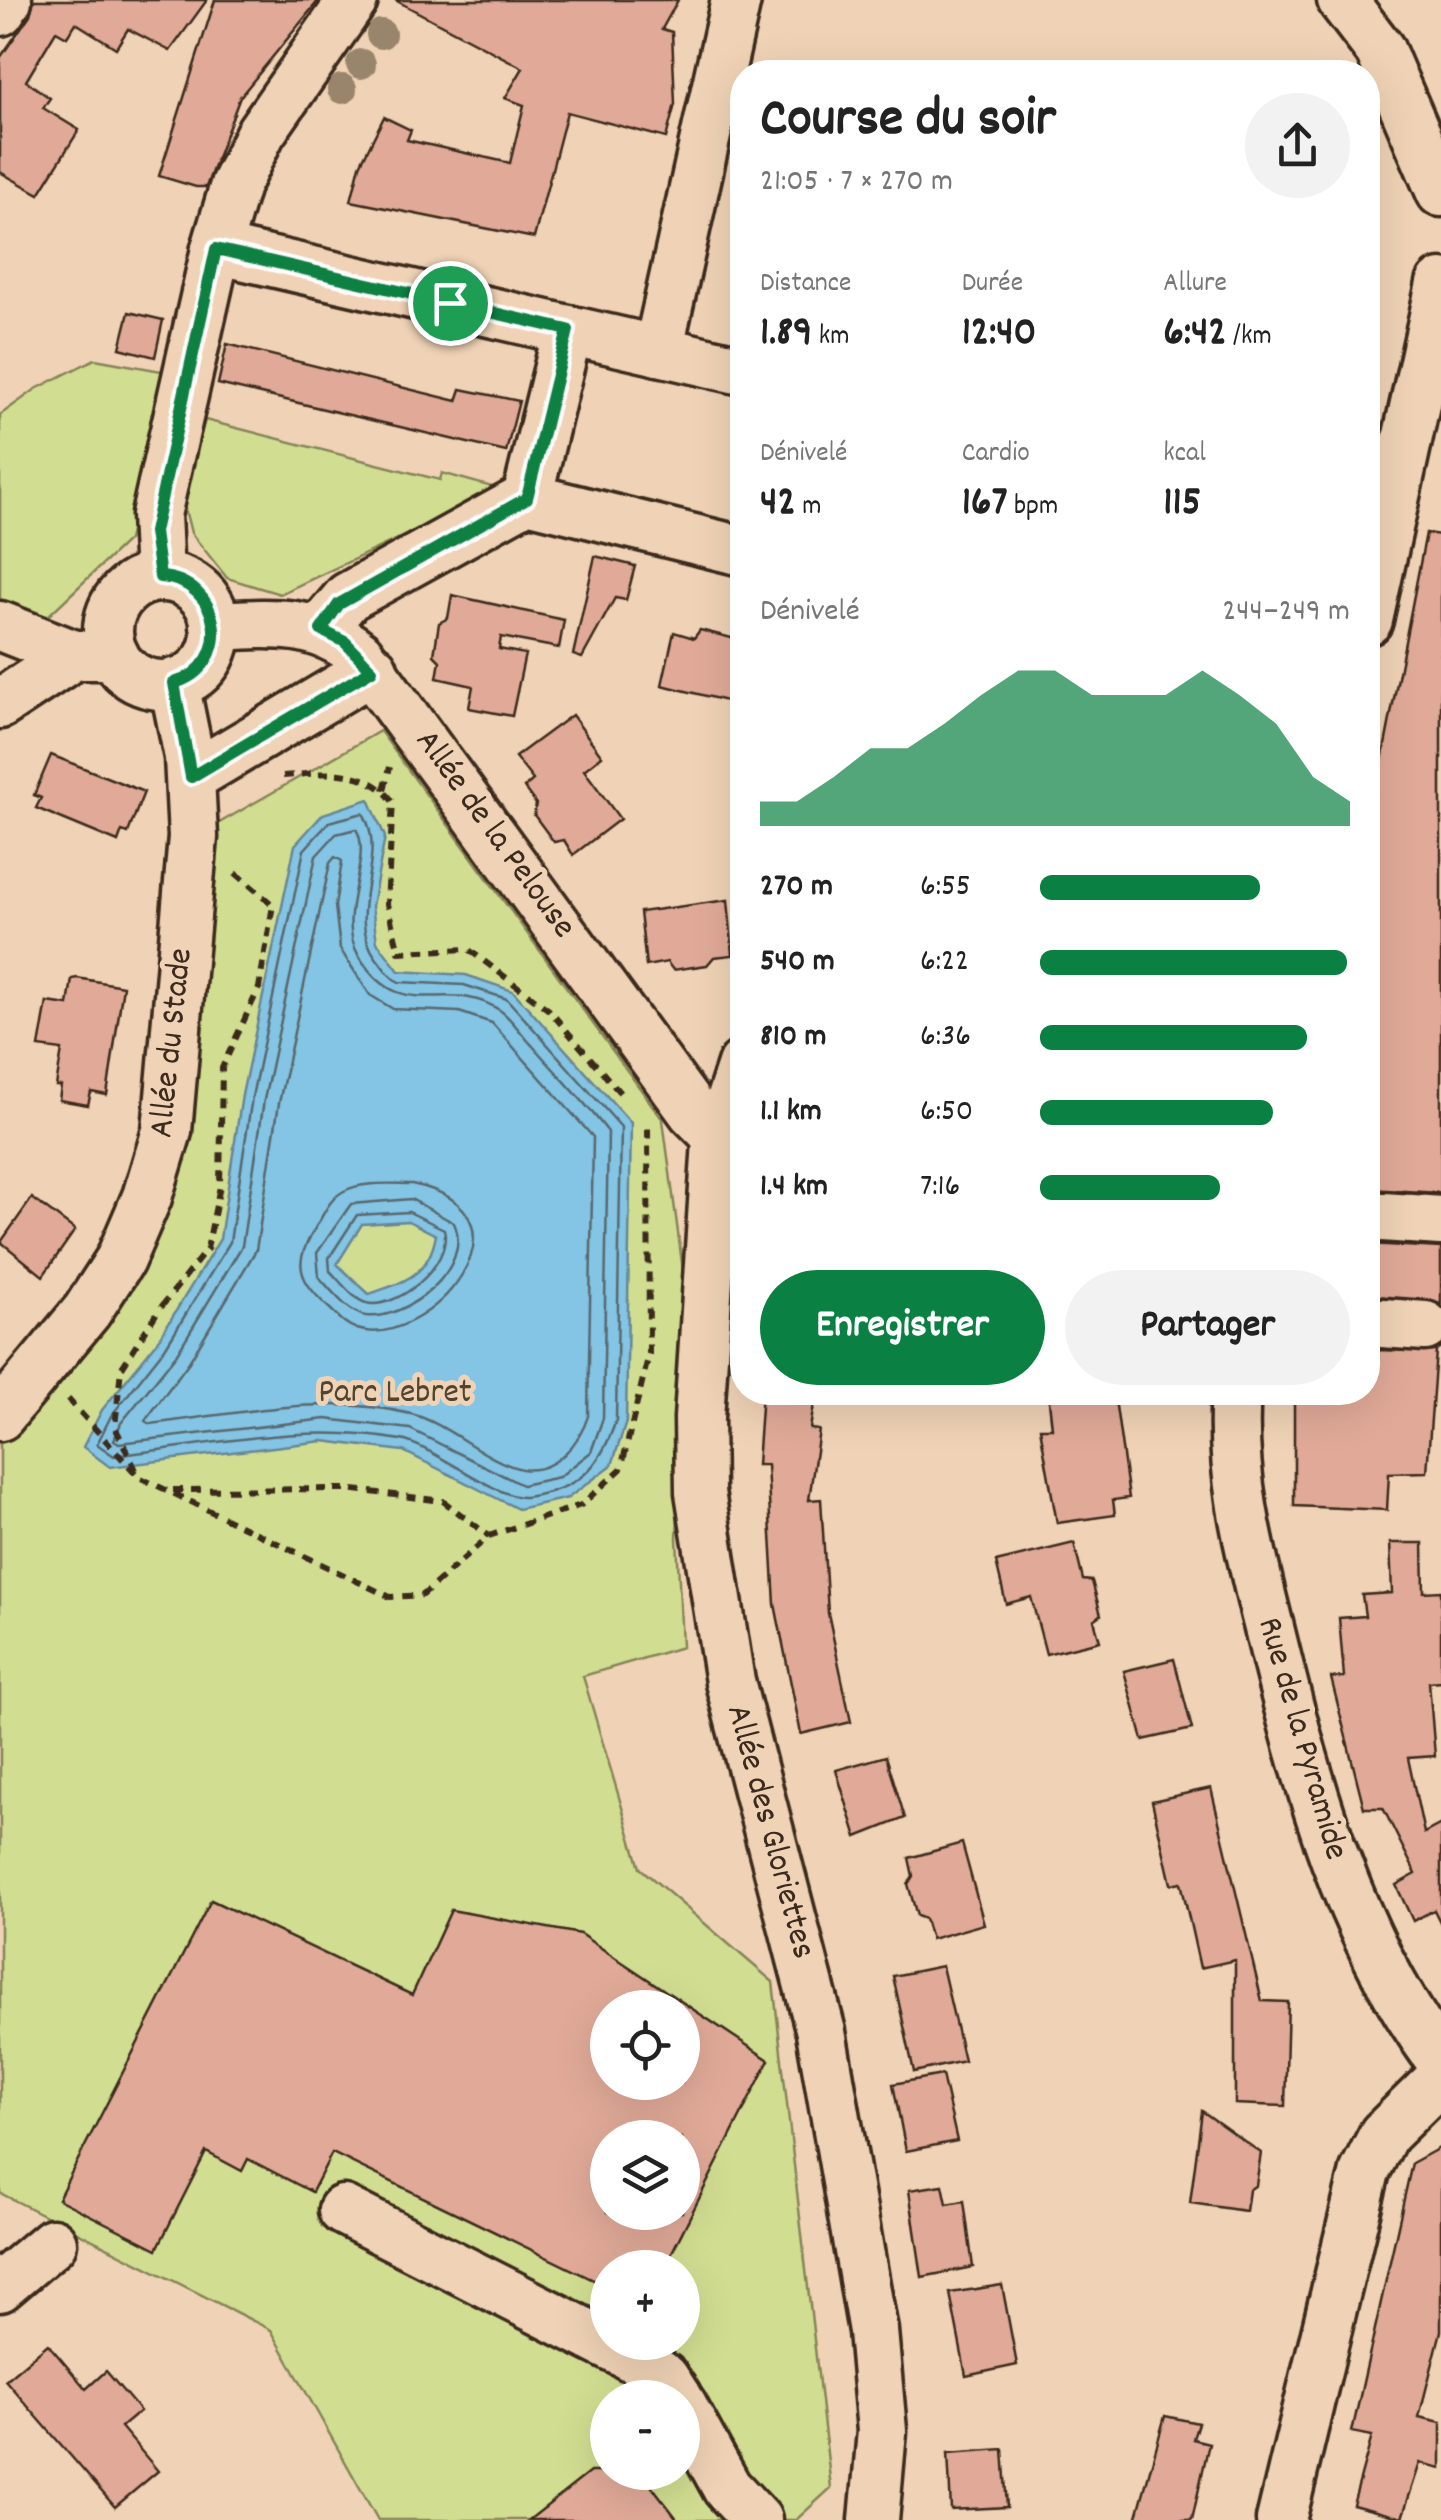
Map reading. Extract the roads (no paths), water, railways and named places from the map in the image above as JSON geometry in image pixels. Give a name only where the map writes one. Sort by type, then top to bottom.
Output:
[{"type":"street","points":[[0,11],[6,0]]},
{"type":"street","points":[[160,577],[156,515],[216,249],[235,185],[261,132],[354,0]]},
{"type":"street","points":[[658,351],[736,0]]},
{"type":"street","points":[[1356,9],[1405,101],[1441,192]]},
{"type":"street","points":[[216,249],[730,367]]},
{"type":"street","points":[[1380,496],[1439,307]]},
{"type":"street","points":[[527,498],[568,330]]},
{"type":"street","points":[[321,630],[348,597],[527,498],[730,548]]},
{"type":"street","points":[[0,626],[94,655],[150,684],[189,678],[206,662],[215,626],[208,602],[197,590],[175,579],[160,577],[136,584],[114,608],[108,632],[94,655],[0,704]]},
{"type":"street","name":"Allée de la Pelouse","points":[[215,626],[290,624],[321,630],[345,642],[372,670],[730,1150]]},
{"type":"street","points":[[191,777],[372,670]]},
{"type":"street","name":"Allée du Stade","points":[[0,1416],[87,1311],[120,1260],[147,1196],[167,1131],[193,836],[191,777],[174,683]]},
{"type":"street","name":"Allée des Gloriettes","points":[[730,1150],[699,1418],[704,1529],[737,1717],[821,2032],[873,2331],[882,2431],[874,2520]]},
{"type":"street","points":[[1380,1217],[1441,1220]]},
{"type":"street","points":[[1380,1323],[1425,1326]]},
{"type":"street","name":"Rue de la Pyramide","points":[[1236,1405],[1236,1462],[1252,1558],[1334,1861],[1372,1952],[1441,2061]]},
{"type":"street","points":[[1281,2520],[1365,2170],[1384,2134],[1441,2078]]},
{"type":"street","points":[[343,2210],[640,2361],[665,2380]]},
{"type":"street","points":[[0,2287],[52,2243]]},
{"type":"street","points":[[700,2439],[727,2488],[758,2520]]},
{"type":"water","points":[[369,799],[385,837],[372,906],[377,942],[399,971],[466,975],[513,991],[631,1123],[626,1422],[612,1465],[568,1498],[518,1509],[403,1451],[323,1441],[110,1467],[83,1447],[102,1410],[157,1342],[220,1239],[242,1095],[295,845],[323,814]],"holes":[[[408,1221],[436,1235],[433,1249],[421,1268],[394,1285],[369,1294],[337,1264],[362,1224]]]},
{"type":"park label","name":"Parc Lebret","points":[[395,1394]]}]
